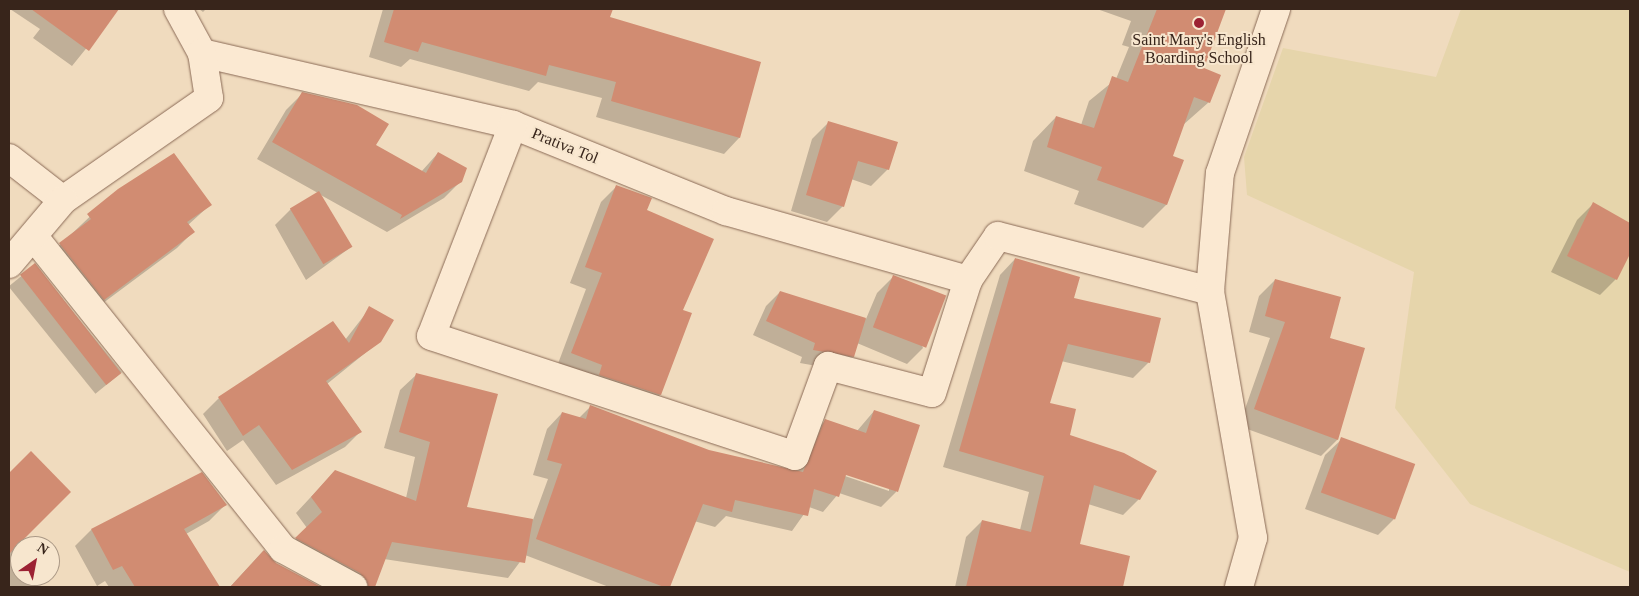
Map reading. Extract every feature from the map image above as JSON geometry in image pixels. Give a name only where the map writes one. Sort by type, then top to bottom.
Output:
[{"type":"street","points":[[9,264],[34,237],[63,200],[209,98],[202,53],[178,9]]},
{"type":"street","points":[[1239,587],[1253,538],[1210,291],[1220,174],[1276,9]]},
{"type":"street","name":"Prativa Tol","points":[[202,53],[513,125],[726,211],[968,280]]},
{"type":"street","points":[[513,125],[431,336],[794,456],[828,366],[932,394],[968,280],[998,236],[1210,291]]},
{"type":"street","points":[[9,158],[63,200]]},
{"type":"street","points":[[34,237],[283,549],[353,587]]},
{"type":"shaded area","points":[[1461,9],[1630,9],[1630,572],[1470,504],[1395,408],[1414,272],[1247,195],[1244,157],[1283,48],[1436,77]]},
{"type":"building","points":[[31,9],[119,9],[89,51]]},
{"type":"building","points":[[394,9],[613,9],[610,17],[761,62],[740,138],[611,101],[616,82],[549,65],[546,76],[422,42],[418,52],[384,42]]},
{"type":"building","points":[[1157,9],[1226,9],[1204,68],[1221,75],[1210,103],[1194,97],[1173,156],[1184,160],[1167,205],[1097,180],[1102,167],[1047,147],[1056,116],[1094,128],[1112,76],[1128,82]]},
{"type":"building","points":[[302,92],[357,105],[389,124],[376,145],[426,173],[438,152],[467,168],[462,182],[400,219],[402,215],[272,142]]},
{"type":"building","points":[[828,121],[898,142],[889,170],[858,161],[844,207],[806,195]]},
{"type":"building","points":[[174,153],[212,205],[187,222],[195,232],[104,300],[59,243],[91,219],[87,214],[118,189]]},
{"type":"building","points":[[616,185],[652,198],[647,210],[714,239],[683,310],[692,313],[661,395],[599,375],[602,365],[571,353],[602,273],[585,267]]},
{"type":"building","points":[[319,191],[352,247],[323,264],[290,209]]},
{"type":"building","points":[[1593,202],[1630,223],[1630,254],[1617,280],[1567,256]]},
{"type":"building","points":[[1015,258],[1080,277],[1074,298],[1161,318],[1150,363],[1068,344],[1050,403],[1076,409],[1070,435],[1124,453],[1157,471],[1140,500],[1094,485],[1080,544],[1130,556],[1123,587],[966,587],[982,520],[1031,532],[1044,476],[959,451]]},
{"type":"building","points":[[35,263],[121,373],[106,385],[20,275]]},
{"type":"building","points":[[893,275],[946,295],[926,348],[873,327]]},
{"type":"building","points":[[1275,279],[1341,297],[1330,338],[1365,348],[1338,440],[1254,409],[1285,322],[1265,316]]},
{"type":"building","points":[[780,291],[866,318],[854,357],[813,350],[815,343],[766,321]]},
{"type":"building","points":[[369,306],[394,320],[381,342],[326,381],[362,432],[292,470],[259,425],[243,436],[218,397],[333,321],[349,343]]},
{"type":"building","points":[[416,373],[498,394],[467,507],[533,519],[525,563],[392,542],[375,587],[369,587],[360,573],[295,538],[322,512],[311,497],[335,470],[416,501],[430,442],[399,432]]},
{"type":"building","points":[[590,405],[709,450],[803,472],[825,419],[866,433],[874,410],[920,425],[898,492],[846,475],[839,497],[814,489],[808,516],[735,500],[732,512],[703,504],[670,587],[664,587],[536,539],[562,464],[547,460],[562,412],[586,419]]},
{"type":"building","points":[[1341,437],[1415,464],[1395,519],[1321,492]]},
{"type":"building","points":[[31,451],[71,492],[27,536],[10,536],[9,554],[9,473]]},
{"type":"building","points":[[202,472],[227,505],[184,529],[220,587],[135,587],[122,566],[113,570],[91,529]]},
{"type":"building","points":[[264,550],[276,563],[321,587],[230,587]]},
{"type":"place","name":"Saint Mary's English Boarding School","points":[[1199,23]]}]
